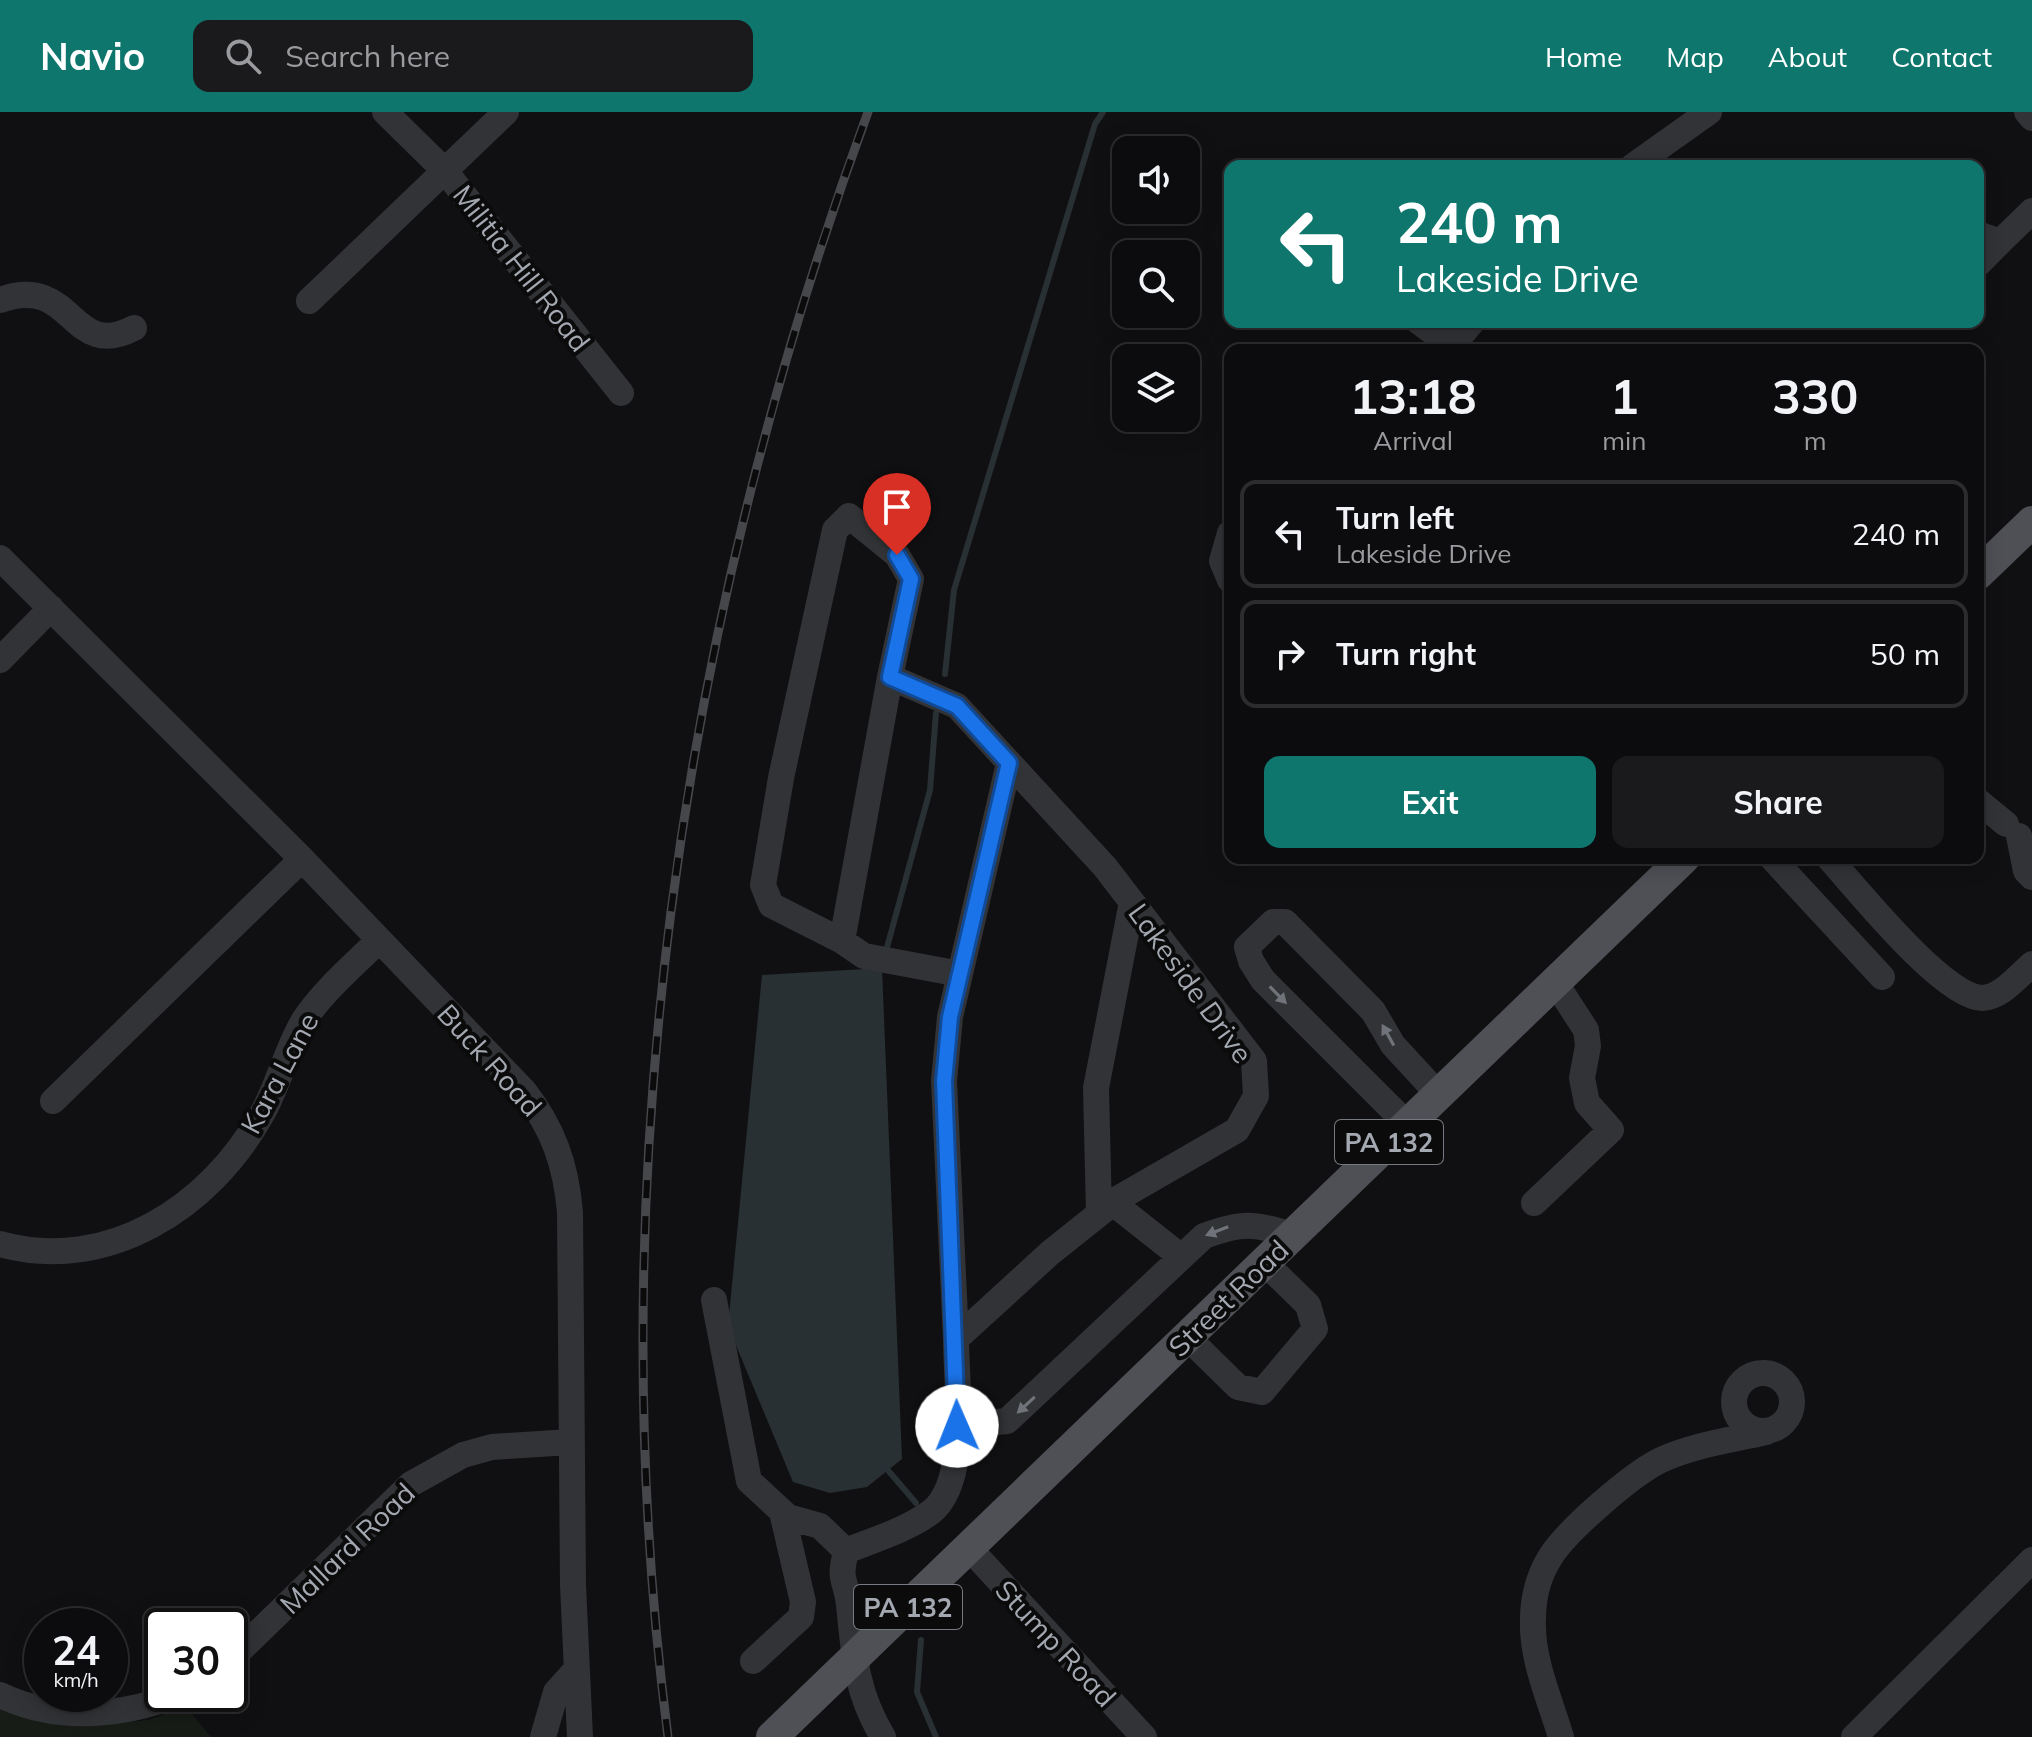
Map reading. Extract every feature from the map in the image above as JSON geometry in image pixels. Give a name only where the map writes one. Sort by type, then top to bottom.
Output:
[{"type":"main road","points":[[1984,568],[2032,522]]},
{"type":"main road","name":"Street Road","points":[[772,1737],[1678,864]]},
{"type":"street","points":[[309,301],[445,171],[385,112]]},
{"type":"street","name":"Militia Hill Road","points":[[506,112],[445,171],[621,393]]},
{"type":"street","points":[[1641,160],[1709,112]]},
{"type":"street","points":[[2027,112],[2032,118]]},
{"type":"street","points":[[1989,238],[2032,211]]},
{"type":"street","points":[[0,300],[24,293],[49,298],[84,327],[105,337],[118,337],[134,328]]},
{"type":"street","points":[[1426,328],[1446,344]]},
{"type":"street","points":[[1454,344],[1467,328]]},
{"type":"street","points":[[842,941],[897,680],[911,579],[897,555],[849,516],[835,530],[781,778],[763,885],[771,905],[842,941],[864,956],[960,974]]},
{"type":"street","name":"Buck Road","points":[[0,558],[302,859],[524,1091],[540,1112],[558,1147],[568,1185],[570,1212],[570,1442],[580,1737]]},
{"type":"street","points":[[0,660],[51,608]]},
{"type":"street","name":"Lakeside Drive","points":[[897,680],[957,706],[1132,902],[1254,1061],[1256,1096],[1237,1130],[1106,1209],[1050,1253],[956,1339]]},
{"type":"street","points":[[846,1551],[931,1512],[944,1498],[953,1473],[957,1426],[956,1339],[944,1081],[950,1017],[1009,763]]},
{"type":"street","points":[[1984,806],[2012,830],[2024,847],[2026,871],[2032,877]]},
{"type":"street","points":[[53,1101],[302,859]]},
{"type":"street","points":[[1778,864],[1882,977]]},
{"type":"street","points":[[1835,864],[1924,961],[1962,992],[1972,997],[1993,996],[2032,964]]},
{"type":"street","points":[[1132,902],[1096,1088],[1106,1209],[1180,1256]]},
{"type":"street","points":[[1407,1124],[1263,980],[1251,961],[1247,947],[1273,922],[1285,922],[1373,1011],[1393,1045],[1439,1095]]},
{"type":"street","name":"Kara Lane","points":[[0,1244],[29,1251],[84,1250],[138,1234],[188,1203],[208,1185],[261,1116],[292,1040],[306,1017],[379,940]]},
{"type":"street","points":[[1534,1203],[1611,1130],[1587,1103],[1582,1078],[1588,1046],[1586,1030],[1555,982]]},
{"type":"street","points":[[957,1426],[1007,1421],[1204,1236],[1232,1225],[1255,1224],[1292,1235]]},
{"type":"street","points":[[1187,1337],[1238,1387],[1262,1392],[1315,1329],[1308,1305],[1264,1262]]},
{"type":"street","points":[[714,1300],[749,1481],[788,1517],[820,1526],[846,1551]]},
{"type":"street","points":[[1561,1737],[1535,1647],[1532,1622],[1540,1577],[1548,1559],[1560,1544],[1643,1470],[1679,1453],[1766,1432]]},
{"type":"street","name":"Mallard Road","points":[[248,1642],[411,1484],[463,1455],[492,1447],[570,1442]]},
{"type":"street","points":[[753,1661],[801,1617],[803,1602],[782,1512]]},
{"type":"street","name":"Stump Road","points":[[969,1548],[1144,1737]]},
{"type":"street","points":[[846,1551],[840,1577],[849,1600],[853,1659],[866,1710],[883,1737]]},
{"type":"street","points":[[1854,1737],[2032,1560]]},
{"type":"street","points":[[543,1737],[556,1692],[576,1670]]},
{"type":"street","points":[[0,1695],[38,1708],[95,1714],[144,1705]]},
{"type":"shaded area","points":[[882,968],[902,1459],[867,1487],[830,1493],[793,1482],[728,1326],[762,975]]},
{"type":"shaded area","points":[[0,1707],[94,1726],[148,1720],[171,1712],[190,1712],[211,1737],[0,1737]]},
{"type":"waterway","points":[[945,674],[954,590],[1095,124],[1103,112]]},
{"type":"waterway","points":[[886,951],[930,790],[936,713]]},
{"type":"waterway","points":[[886,1468],[916,1503]]},
{"type":"waterway","points":[[921,1640],[917,1692],[936,1737]]},
{"type":"railway","points":[[668,1737],[649,1532],[643,1325],[651,1119],[671,912],[703,708],[747,506],[802,307],[868,112]]},
{"type":"route","points":[[897,555],[911,579],[890,677],[957,706],[1009,763],[950,1017],[944,1081],[957,1426]]}]
